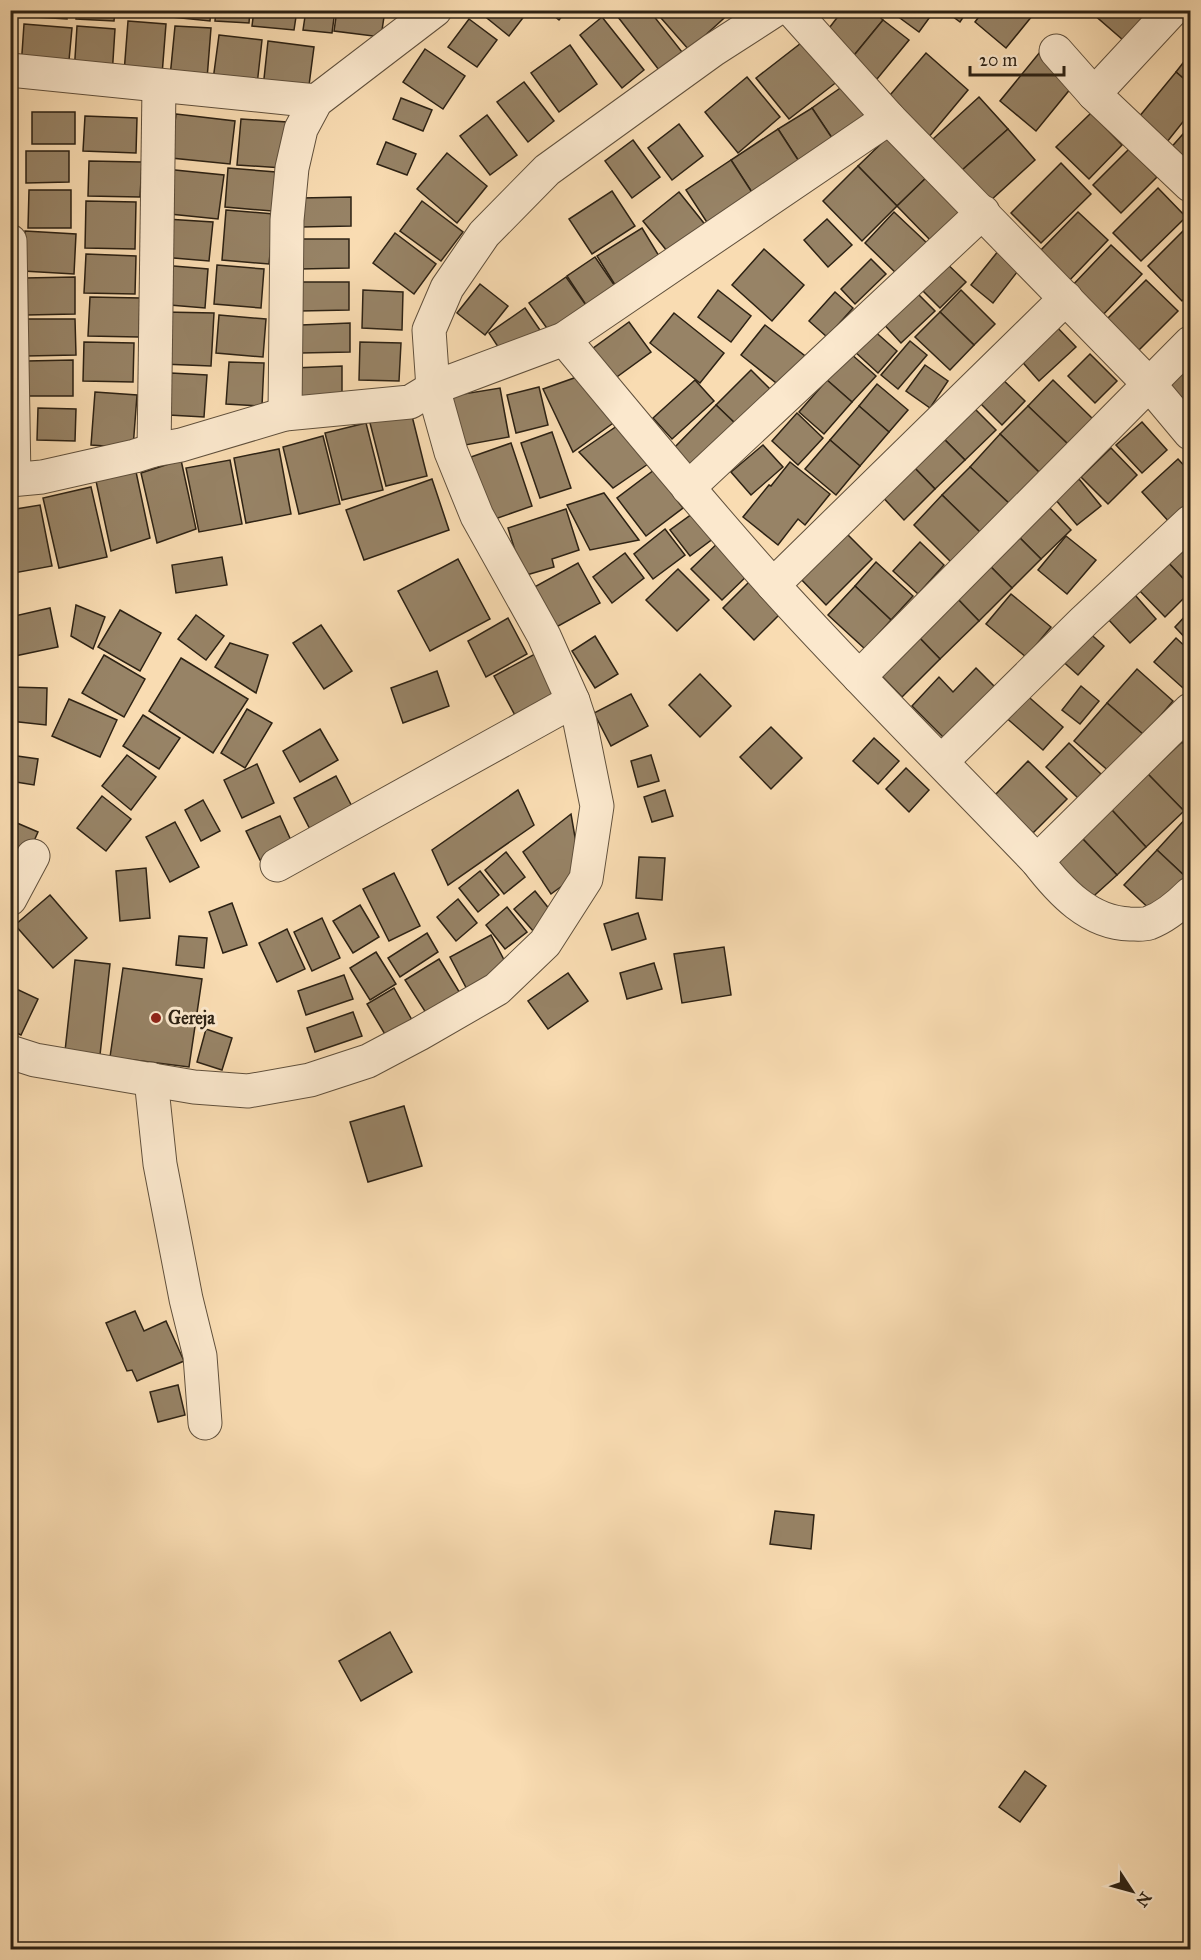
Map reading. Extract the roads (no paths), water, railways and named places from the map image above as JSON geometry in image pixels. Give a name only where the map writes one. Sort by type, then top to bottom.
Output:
[{"type":"street","points":[[285,414],[287,220],[292,168],[301,129],[316,101],[435,10]]},
{"type":"street","points":[[10,1052],[35,1060],[194,1087],[248,1091],[310,1080],[369,1061],[497,989],[545,943],[586,879],[597,806],[573,701],[544,636],[477,516],[451,452],[433,388],[429,330],[447,288],[484,234],[547,170],[704,57],[775,10]]},
{"type":"street","points":[[792,10],[890,118],[1149,384],[1191,433]]},
{"type":"street","points":[[1094,94],[1172,10]]},
{"type":"street","points":[[1056,51],[1094,94],[1191,185]]},
{"type":"street","points":[[10,70],[159,87],[316,101]]},
{"type":"street","points":[[154,450],[159,87]]},
{"type":"street","points":[[10,241],[12,480],[42,477],[181,445],[285,414],[410,402],[433,388],[564,339],[890,118]]},
{"type":"street","points":[[688,488],[983,212]]},
{"type":"street","points":[[773,585],[1066,298]]},
{"type":"street","points":[[564,339],[688,488],[773,585],[1037,861],[1055,884],[1084,910],[1109,921],[1146,924],[1174,909],[1191,894]]},
{"type":"street","points":[[859,677],[1191,343]]},
{"type":"street","points":[[942,761],[1084,621],[1191,522]]},
{"type":"street","points":[[277,865],[573,701]]},
{"type":"street","points":[[1037,861],[1191,710]]},
{"type":"street","points":[[10,899],[33,856]]},
{"type":"street","points":[[151,1079],[160,1164],[186,1299],[200,1356],[205,1423]]},
{"type":"place","name":"Gereja","points":[[156,1018]]}]
